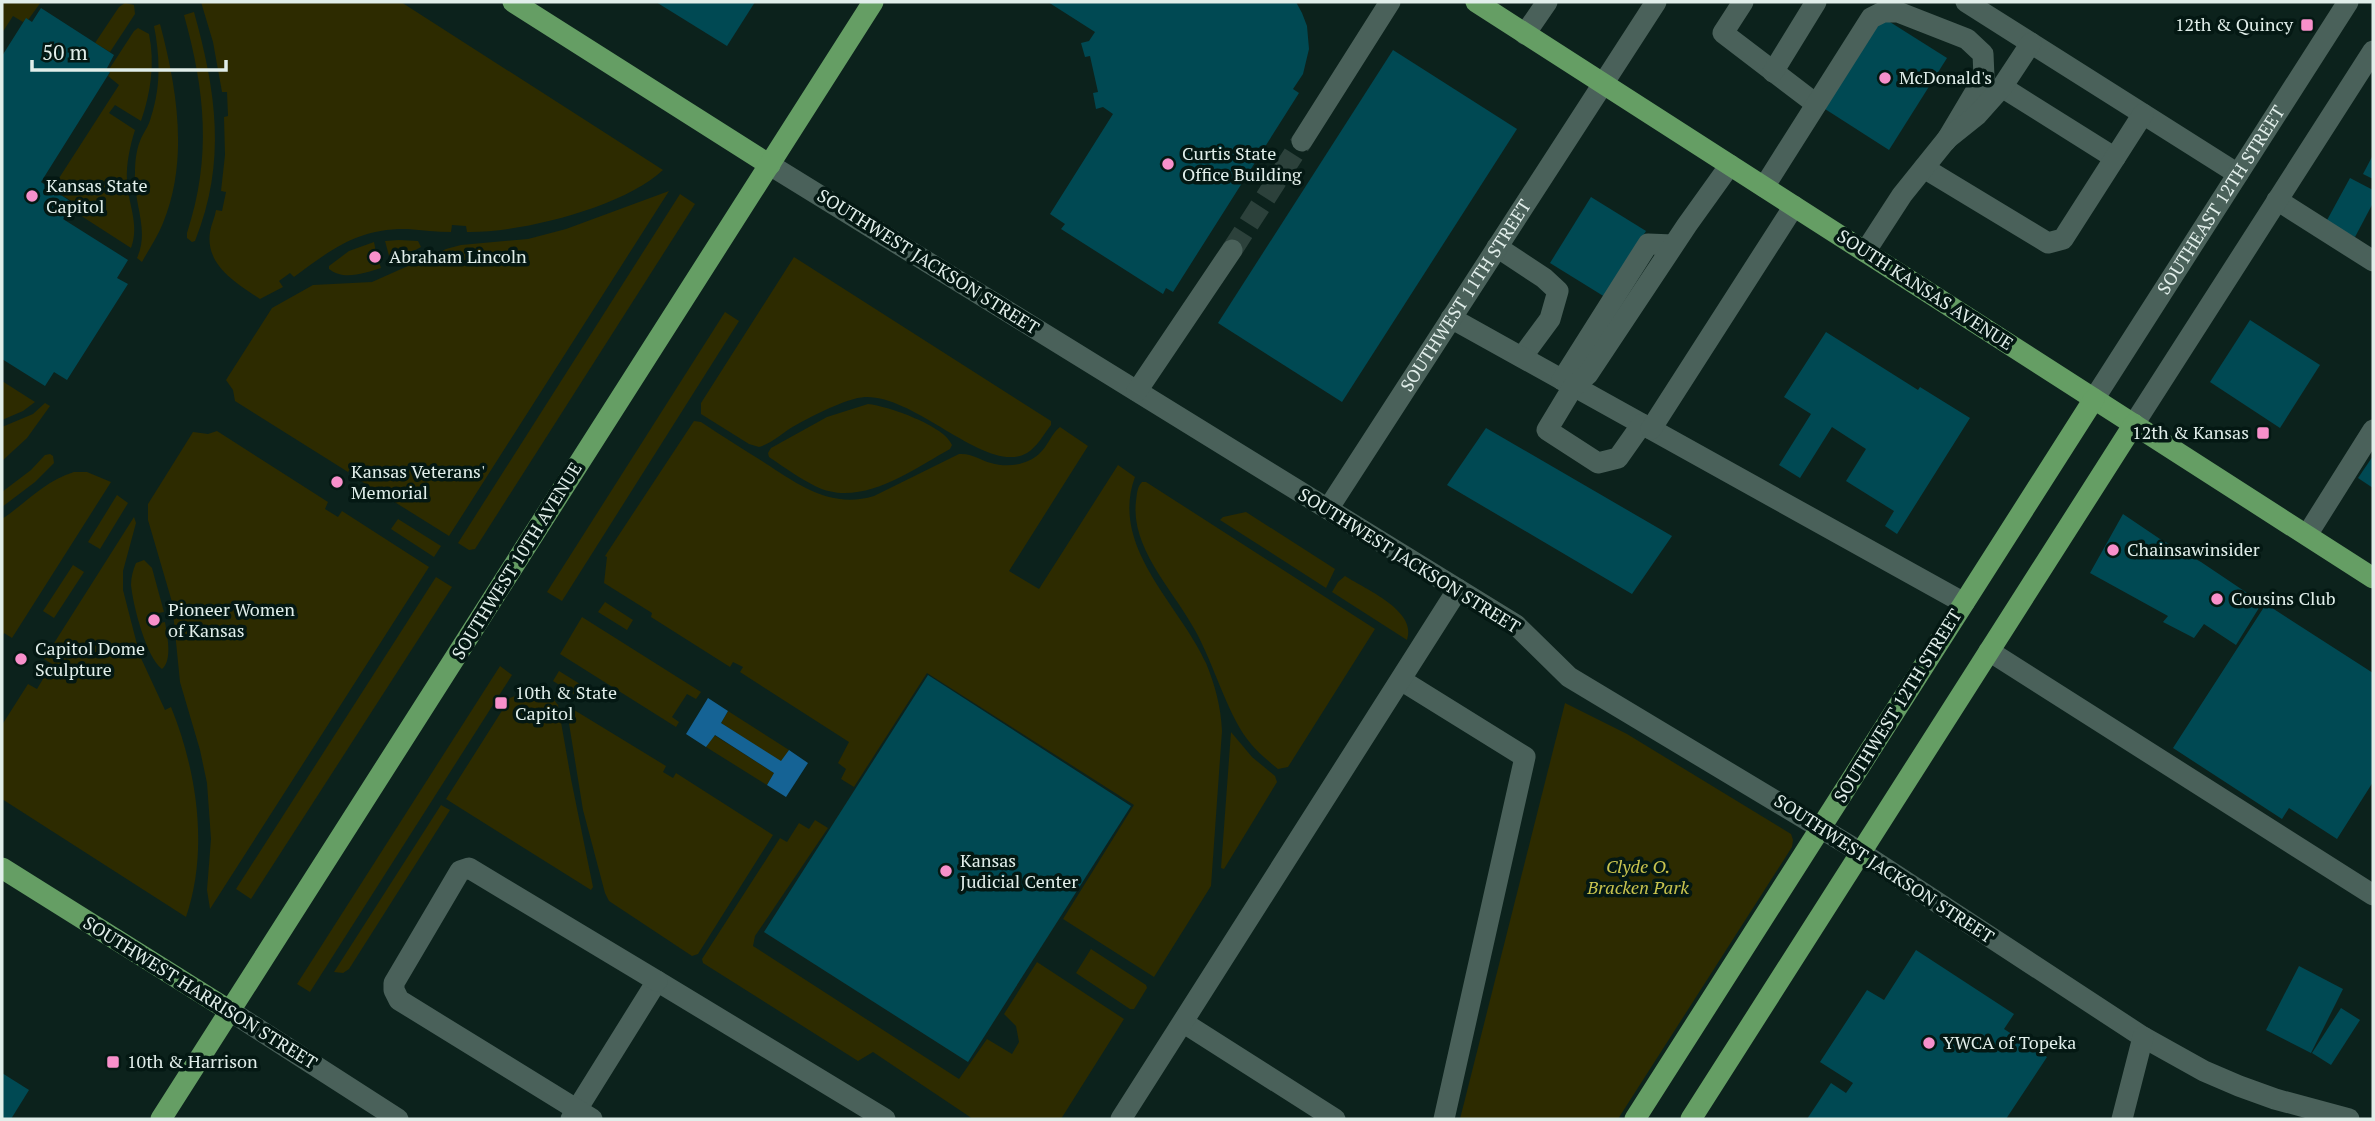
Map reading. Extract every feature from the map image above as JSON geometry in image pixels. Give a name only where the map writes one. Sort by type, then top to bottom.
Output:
[{"type":"main road","name":"SOUTHWEST JACKSON STREET","points":[[513,2],[770,164]]},
{"type":"main road","name":"SOUTHWEST 10TH AVENUE","points":[[161,1119],[873,2]]},
{"type":"main road","name":"SOUTH KANSAS AVENUE","points":[[1476,2],[2373,578]]},
{"type":"main road","name":"SOUTHWEST 12TH STREET","points":[[1635,1119],[2095,399]]},
{"type":"main road","points":[[1692,1119],[2134,424]]},
{"type":"main road","name":"SOUTHWEST HARRISON STREET","points":[[2,867],[230,1012]]},
{"type":"street","points":[[1302,141],[1390,2]]},
{"type":"street","points":[[1525,34],[1547,2]]},
{"type":"street","name":"SOUTHWEST 11TH STREET","points":[[1328,509],[1656,2]]},
{"type":"street","points":[[1743,2],[1723,33],[1816,104]]},
{"type":"street","points":[[1773,72],[1816,2]]},
{"type":"street","points":[[1966,2],[2238,174]]},
{"type":"street","name":"SOUTHEAST 12TH STREET","points":[[2095,399],[2348,2]]},
{"type":"street","points":[[1765,187],[1871,18],[1883,12],[1898,12],[1967,39],[1983,54],[1983,77],[1946,141],[1902,195],[1866,252]]},
{"type":"street","points":[[1946,141],[1977,115],[2001,87],[2031,43]]},
{"type":"street","points":[[2134,424],[2373,51]]},
{"type":"street","points":[[2001,87],[2115,158]]},
{"type":"street","points":[[1924,168],[2048,243],[2063,239],[2143,114]]},
{"type":"street","name":"SOUTHWEST JACKSON STREET","points":[[770,164],[1516,625],[1569,677],[1862,853],[2143,1037],[2204,1071],[2239,1086],[2275,1099],[2349,1119]]},
{"type":"street","points":[[1730,165],[1673,245],[1648,244],[1567,383],[1547,430],[1598,463],[1618,458],[1647,426],[1794,206]]},
{"type":"street","points":[[2277,200],[2373,261]]},
{"type":"street","points":[[1497,247],[1558,290],[1550,318],[1522,357]]},
{"type":"street","points":[[1137,391],[1232,250]]},
{"type":"street","points":[[1451,318],[1964,603]]},
{"type":"street","points":[[2307,536],[2373,430]]},
{"type":"street","points":[[1121,1119],[1458,589]]},
{"type":"street","points":[[1989,651],[2373,895]]},
{"type":"street","points":[[1401,680],[1525,757],[1444,1119]]},
{"type":"street","points":[[657,981],[580,1116],[395,995],[394,984],[460,871],[469,868],[478,872],[885,1119]]},
{"type":"street","name":"SOUTHWEST HARRISON STREET","points":[[230,1012],[398,1119]]},
{"type":"street","points":[[1184,1023],[1335,1119]]},
{"type":"street","points":[[2122,1119],[2143,1037]]},
{"type":"green space","points":[[2,2],[41,2],[28,20],[23,22],[13,16],[2,33]]},
{"type":"green space","points":[[201,2],[401,2],[663,170],[624,195],[542,223],[467,232],[466,226],[452,225],[451,232],[408,229],[360,236],[334,249],[294,277],[290,273],[279,281],[283,287],[260,299],[224,272],[212,254],[210,244],[216,210],[222,211],[226,192],[221,191],[225,155],[224,117],[228,116],[227,92],[222,92],[213,42]]},
{"type":"green space","points":[[125,3],[134,5],[135,14],[110,52],[95,43],[119,7]]},
{"type":"green space","points":[[194,12],[208,70],[215,126],[215,155],[205,212],[195,241],[192,242],[187,238],[187,233],[195,205],[203,151],[201,97],[184,15]]},
{"type":"green space","points":[[160,24],[175,98],[178,149],[171,199],[161,228],[142,262],[137,258],[141,247],[142,227],[135,184],[135,165],[157,94],[158,60],[154,26]]},
{"type":"green space","points":[[138,28],[149,34],[152,56],[150,88],[141,121],[115,105],[109,113],[135,130],[127,175],[134,223],[131,248],[69,208],[73,202],[52,189],[119,85],[108,76],[108,71]]},
{"type":"green space","points":[[669,191],[449,536],[361,481],[364,474],[352,466],[348,472],[235,401],[233,390],[226,380],[272,308],[313,285],[372,282],[446,249],[461,245],[528,239],[566,229]]},
{"type":"green space","points":[[680,194],[695,204],[475,549],[469,550],[458,543]]},
{"type":"green space","points":[[385,241],[418,241],[421,247],[391,263]]},
{"type":"green space","points":[[374,242],[376,252],[369,254],[371,260],[378,259],[381,268],[348,275],[341,275],[329,269],[329,266],[349,251]]},
{"type":"green space","points":[[794,257],[1051,421],[1051,425],[1031,450],[1011,457],[992,454],[972,445],[907,408],[885,400],[865,397],[820,412],[759,447],[749,444],[701,414],[701,403]]},
{"type":"green space","points":[[725,312],[739,321],[562,601],[547,592]]},
{"type":"green space","points":[[2,381],[35,402],[23,411],[2,420]]},
{"type":"green space","points":[[45,403],[50,406],[27,438],[2,461],[2,427],[33,414]]},
{"type":"green space","points":[[868,404],[902,413],[928,424],[947,438],[952,445],[950,449],[885,484],[850,493],[832,492],[815,486],[769,457],[771,448],[827,417]]},
{"type":"green space","points":[[694,421],[701,422],[803,487],[816,493],[844,499],[874,496],[959,454],[997,464],[1023,463],[1039,454],[1060,427],[1088,446],[1009,571],[1039,589],[1118,465],[1135,477],[1130,503],[1131,527],[1139,551],[1206,663],[1217,696],[1222,731],[1211,886],[1154,977],[1063,919],[1134,805],[927,673],[854,787],[841,779],[846,769],[838,763],[849,742],[740,672],[743,667],[733,662],[730,667],[651,617],[652,613],[604,583],[605,556]]},
{"type":"green space","points":[[217,431],[328,502],[325,509],[338,517],[342,511],[429,567],[210,909],[207,890],[211,839],[207,783],[180,682],[172,602],[148,520],[148,504],[193,432],[208,434]]},
{"type":"green space","points":[[50,454],[54,463],[35,482],[2,507],[2,492],[31,470],[45,455]]},
{"type":"green space","points":[[74,472],[87,472],[111,482],[12,638],[4,633],[2,637],[2,519],[45,486]]},
{"type":"green space","points":[[1142,482],[1146,482],[1375,629],[1288,767],[1278,769],[1247,739],[1233,715],[1196,632],[1147,553],[1136,519],[1137,493]]},
{"type":"green space","points":[[117,495],[128,503],[100,549],[88,542]]},
{"type":"green space","points":[[1246,512],[1335,569],[1326,588],[1220,520]]},
{"type":"green space","points":[[134,517],[136,523],[123,571],[123,590],[140,656],[165,710],[171,707],[180,732],[188,757],[197,811],[197,865],[186,917],[2,799],[2,725],[28,684],[37,689],[52,664],[44,659]]},
{"type":"green space","points":[[398,519],[441,546],[434,557],[391,529]]},
{"type":"green space","points":[[144,560],[152,568],[164,612],[148,615],[150,625],[165,622],[168,654],[162,669],[156,663],[146,642],[132,594],[134,568],[136,563]]},
{"type":"green space","points":[[73,565],[84,572],[54,618],[43,611]]},
{"type":"green space","points":[[1345,576],[1397,610],[1408,629],[1407,640],[1332,592]]},
{"type":"green space","points":[[436,577],[452,587],[251,899],[236,889]]},
{"type":"green space","points":[[605,602],[633,620],[627,630],[598,612]]},
{"type":"green space","points":[[582,617],[701,692],[696,699],[687,694],[672,717],[679,722],[676,727],[560,654]]},
{"type":"green space","points":[[500,666],[512,675],[310,992],[297,984]]},
{"type":"green space","points":[[559,671],[588,689],[582,699],[553,681]]},
{"type":"green space","points":[[537,687],[556,698],[554,700],[558,705],[593,887],[591,890],[446,799],[510,698]]},
{"type":"green space","name":"Clyde O. Bracken Park","points":[[1565,703],[1627,734],[1791,834],[1792,847],[1618,1119],[1460,1119]]},
{"type":"green space","points":[[566,705],[666,766],[663,772],[673,778],[676,773],[773,835],[698,954],[692,956],[609,901],[583,810]]},
{"type":"green space","points":[[728,711],[789,750],[781,762],[721,723]]},
{"type":"green space","points":[[1231,732],[1252,757],[1275,776],[1277,782],[1224,869],[1221,868]]},
{"type":"green space","points":[[714,735],[774,773],[767,785],[706,747]]},
{"type":"green space","points":[[441,805],[450,810],[349,969],[343,973],[334,972]]},
{"type":"green space","points":[[815,820],[828,828],[755,936],[753,946],[959,1079],[987,1039],[1012,1054],[1019,1042],[1016,1026],[1004,1014],[1037,962],[1124,1019],[1061,1119],[973,1119],[873,1052],[858,1061],[703,963],[702,959],[780,838],[787,842],[799,823],[809,829]]},
{"type":"green space","points":[[1091,949],[1146,985],[1147,988],[1134,1009],[1130,1009],[1076,973]]},
{"type":"water","points":[[708,698],[728,711],[721,723],[781,761],[789,750],[808,763],[786,797],[767,785],[774,773],[715,735],[706,747],[686,734]]},
{"type":"building","points":[[656,2],[755,2],[727,46]]},
{"type":"building","name":"Curtis State Office Building","points":[[1048,2],[1296,2],[1302,13],[1307,26],[1309,49],[1303,74],[1293,89],[1299,93],[1173,292],[1166,288],[1163,294],[1061,229],[1065,224],[1050,214],[1113,114],[1103,107],[1096,109],[1093,93],[1098,92],[1090,56],[1085,57],[1081,43],[1089,41],[1095,32]]},
{"type":"building","name":"Kansas State Capitol","points":[[41,8],[114,55],[106,70],[110,72],[41,182],[73,203],[63,219],[128,260],[117,278],[128,284],[67,380],[54,372],[45,386],[2,359],[2,56],[26,18],[32,22]]},
{"type":"building","name":"McDonald's","points":[[1882,17],[1947,58],[1889,150],[1825,109]]},
{"type":"building","points":[[1393,50],[1517,129],[1342,402],[1218,323]]},
{"type":"building","points":[[2373,155],[2373,179],[2363,174]]},
{"type":"building","points":[[2350,178],[2373,190],[2373,203],[2355,237],[2326,222]]},
{"type":"building","points":[[1591,197],[1646,231],[1605,297],[1550,263]]},
{"type":"building","points":[[2250,320],[2320,365],[2280,428],[2210,382]]},
{"type":"building","points":[[1826,332],[1918,390],[1920,387],[1970,418],[1897,534],[1885,526],[1894,511],[1846,481],[1866,449],[1832,427],[1800,478],[1779,465],[1811,414],[1784,397]]},
{"type":"building","points":[[1486,428],[1672,536],[1632,594],[1447,485]]},
{"type":"building","points":[[2373,456],[2373,488],[2358,478]]},
{"type":"building","points":[[2123,514],[2262,603],[2236,645],[2204,624],[2194,638],[2163,622],[2168,616],[2090,573]]},
{"type":"building","points":[[2266,604],[2373,673],[2373,782],[2337,839],[2289,808],[2282,819],[2173,748]]},
{"type":"building","name":"Kansas Judicial Center","points":[[928,675],[1131,806],[968,1062],[764,932]]},
{"type":"building","name":"YWCA of Topeka","points":[[1916,950],[2014,1014],[2004,1029],[2047,1057],[2006,1119],[1807,1119],[1831,1083],[1846,1093],[1853,1083],[1820,1062],[1867,990],[1884,1000]]},
{"type":"building","points":[[2299,966],[2343,989],[2311,1053],[2266,1030]]},
{"type":"building","points":[[2341,1008],[2360,1020],[2331,1065],[2312,1053]]},
{"type":"building","points":[[2,1073],[29,1090],[11,1119],[2,1119]]},
{"type":"tunnel","points":[[1232,250],[1302,141]]},
{"type":"place","name":"12th & Quincy","points":[[2307,25]]},
{"type":"place","name":"McDonald's","points":[[1885,78]]},
{"type":"place","name":"Curtis State Office Building","points":[[1168,164]]},
{"type":"place","name":"Kansas State Capitol","points":[[32,196]]},
{"type":"place","name":"Abraham Lincoln","points":[[375,257]]},
{"type":"place","name":"12th & Kansas","points":[[2263,433]]},
{"type":"place","name":"Kansas Veterans' Memorial","points":[[337,482]]},
{"type":"place","name":"Chainsawinsider","points":[[2113,550]]},
{"type":"place","name":"Cousins Club","points":[[2217,599]]},
{"type":"place","name":"Pioneer Women of Kansas","points":[[154,620]]},
{"type":"place","name":"Capitol Dome Sculpture","points":[[21,659]]},
{"type":"place","name":"10th & State Capitol","points":[[501,703]]},
{"type":"place","name":"Kansas Judicial Center","points":[[946,871]]},
{"type":"place","name":"YWCA of Topeka","points":[[1929,1043]]},
{"type":"place","name":"10th & Harrison","points":[[113,1062]]}]
